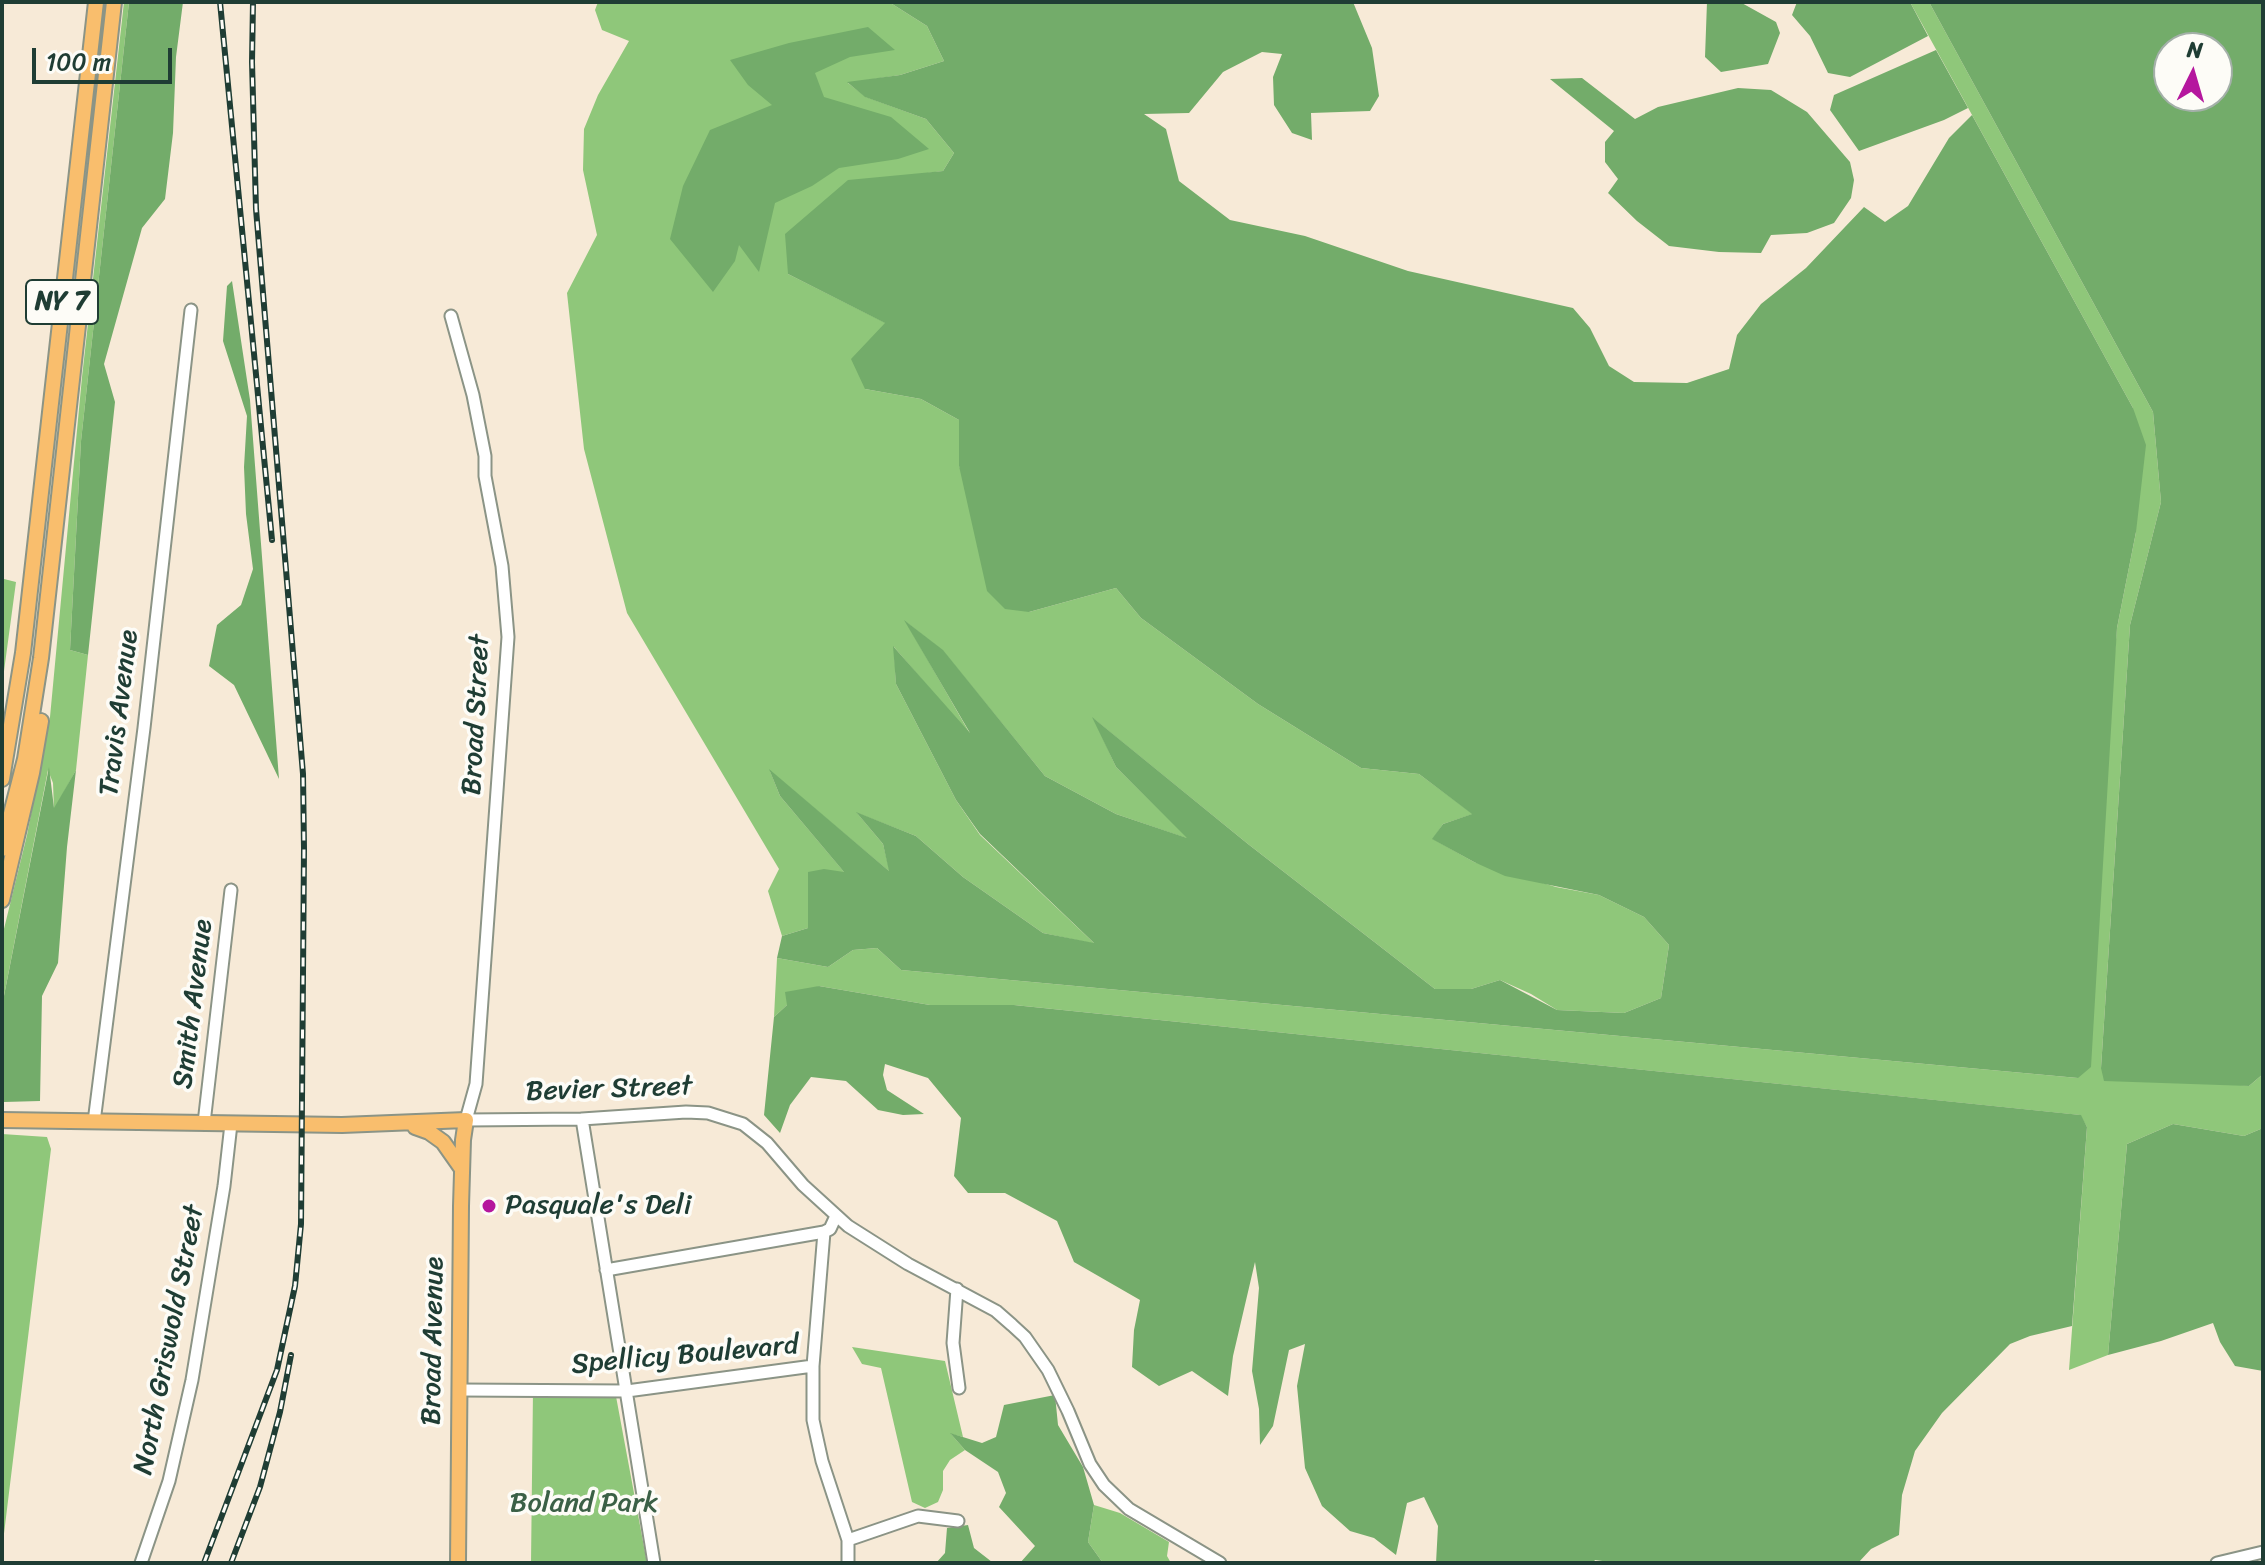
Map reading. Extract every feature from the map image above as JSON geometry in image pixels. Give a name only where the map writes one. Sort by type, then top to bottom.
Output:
[{"type":"main road","name":"NY 7","points":[[2,779],[27,615],[96,2]]},
{"type":"main road","name":"NY 7","points":[[2,849],[25,759],[45,623],[114,2]]},
{"type":"main road","points":[[2,900],[40,728],[46,685],[45,623]]},
{"type":"main road","name":"Bevier Street","points":[[2,1120],[231,1124],[394,1124],[466,1120]]},
{"type":"main road","name":"Broad Avenue","points":[[458,1563],[462,1169],[466,1120]]},
{"type":"main road","points":[[394,1124],[424,1129],[438,1138],[462,1169]]},
{"type":"street","name":"Travis Avenue","points":[[94,1122],[144,728],[191,310]]},
{"type":"street","name":"Broad Street","points":[[451,316],[473,395],[485,456],[485,476],[502,566],[508,637],[476,1084],[466,1120]]},
{"type":"street","name":"Smith Avenue","points":[[204,1123],[231,890]]},
{"type":"street","name":"Bevier Street","points":[[466,1120],[582,1119],[686,1112],[708,1113],[737,1121],[767,1143],[803,1185],[836,1216],[888,1252],[996,1311],[1025,1337],[1048,1370],[1090,1464],[1104,1485],[1129,1509],[1214,1561]]},
{"type":"street","points":[[582,1119],[654,1563]]},
{"type":"street","name":"North Griswold Street","points":[[141,1563],[169,1481],[192,1380],[231,1124]]},
{"type":"street","points":[[606,1270],[824,1232],[830,1229],[836,1216]]},
{"type":"street","points":[[813,1366],[824,1232]]},
{"type":"street","points":[[957,1289],[953,1343],[959,1388]]},
{"type":"street","name":"Spellicy Boulevard","points":[[459,1390],[627,1391],[813,1366],[813,1420],[848,1540],[848,1563]]},
{"type":"street","points":[[848,1540],[918,1516],[958,1521]]},
{"type":"street","points":[[2217,1563],[2263,1552]]},
{"type":"green space","points":[[124,2],[129,2],[81,441],[70,650],[88,655],[76,770],[54,810],[53,783],[48,770],[2,1006],[2,937],[27,835],[50,717],[82,377]]},
{"type":"green space","points":[[129,2],[183,2],[165,199],[142,228],[104,364],[115,402],[88,655],[70,650],[81,441]]},
{"type":"green space","points":[[598,2],[889,2],[927,26],[944,61],[900,75],[848,83],[866,97],[926,119],[954,153],[943,171],[897,177],[788,274],[886,323],[865,389],[921,399],[959,420],[959,466],[1029,612],[1116,588],[1141,618],[1258,704],[1361,768],[1419,774],[1473,814],[1443,824],[1433,839],[1474,862],[1556,887],[1599,895],[1644,917],[1669,945],[1661,998],[1624,1013],[1557,1010],[1500,980],[1471,989],[1435,989],[1248,844],[1094,719],[1116,767],[1189,839],[1116,814],[1045,776],[943,651],[906,622],[973,739],[894,647],[896,684],[956,800],[980,835],[1095,944],[1043,933],[963,877],[916,836],[857,813],[883,844],[890,872],[770,771],[780,796],[845,873],[808,928],[782,936],[768,891],[779,869],[627,613],[584,449],[567,293],[597,235],[583,170],[584,129],[598,95],[629,41],[602,30],[595,10]]},
{"type":"green space","points":[[889,2],[1353,2],[1372,48],[1379,96],[1370,111],[1311,113],[1312,140],[1292,133],[1274,105],[1273,77],[1282,54],[1262,52],[1223,72],[1189,113],[1144,114],[1166,129],[1179,181],[1230,220],[1305,236],[1408,271],[1573,308],[1590,328],[1609,366],[1634,382],[1687,383],[1729,369],[1737,335],[1761,304],[1806,268],[1864,207],[1885,222],[1908,206],[1949,138],[1972,115],[2133,408],[2146,445],[2136,532],[2117,628],[2091,1067],[2078,1078],[901,970],[877,948],[853,950],[828,967],[777,958],[782,936],[808,928],[808,872],[824,869],[844,872],[780,796],[769,769],[889,871],[883,844],[856,812],[916,836],[963,877],[1043,933],[1094,943],[980,834],[956,800],[896,684],[893,646],[970,733],[904,620],[943,650],[1045,776],[1116,814],[1187,838],[1116,767],[1092,717],[1248,844],[1435,989],[1471,989],[1500,980],[1557,1010],[1624,1013],[1661,998],[1669,945],[1644,917],[1599,895],[1505,876],[1432,839],[1443,824],[1472,814],[1419,774],[1361,768],[1258,704],[1141,618],[1116,588],[1029,612],[1005,609],[987,591],[959,466],[959,420],[921,399],[865,389],[851,359],[885,323],[788,274],[785,234],[848,180],[943,171],[954,153],[926,119],[865,97],[847,82],[900,75],[944,61],[927,26]]},
{"type":"green space","points":[[1707,2],[1740,2],[1776,22],[1780,33],[1768,64],[1721,72],[1705,57]]},
{"type":"green space","points":[[1797,2],[1910,2],[1928,36],[1850,77],[1828,73],[1810,36],[1792,15]]},
{"type":"green space","points":[[1910,2],[1929,2],[2153,412],[2161,502],[2130,625],[2101,1068],[2249,1086],[2263,1074],[2263,1128],[2244,1136],[2173,1124],[2127,1144],[2108,1355],[2069,1370],[2087,1127],[2080,1115],[1014,1005],[930,1005],[819,986],[787,1005],[774,1017],[777,958],[828,967],[853,950],[877,948],[901,970],[2078,1078],[2117,628],[2136,532],[2133,408]]},
{"type":"green space","points":[[1929,2],[2263,2],[2263,1074],[2249,1086],[2104,1081],[2101,1068],[2130,625],[2161,502],[2153,412]]},
{"type":"green space","points":[[868,27],[895,50],[850,57],[815,73],[824,97],[891,117],[929,149],[898,159],[839,168],[812,186],[775,203],[759,272],[739,245],[735,261],[713,292],[670,239],[683,186],[710,130],[772,105],[748,85],[730,60],[789,43]]},
{"type":"green space","points":[[1936,50],[1968,108],[1859,151],[1830,110],[1834,95]]},
{"type":"green space","points":[[1582,78],[1635,119],[1658,107],[1738,88],[1771,90],[1807,112],[1850,162],[1854,180],[1851,198],[1834,223],[1807,233],[1771,235],[1761,253],[1669,246],[1608,193],[1618,179],[1605,162],[1605,142],[1614,131],[1550,79]]},
{"type":"green space","points":[[232,281],[250,400],[279,779],[234,685],[209,666],[217,625],[241,605],[253,569],[244,467],[247,416],[223,341],[227,286]]},
{"type":"green space","points":[[4,579],[16,582],[2,686],[2,596]]},
{"type":"green space","points":[[49,767],[54,808],[76,770],[58,963],[42,996],[40,1101],[4,1102],[2,1006]]},
{"type":"green space","points":[[819,986],[930,1005],[1014,1005],[2081,1115],[2087,1127],[2072,1326],[2010,1344],[1942,1413],[1915,1451],[1902,1495],[1899,1535],[1871,1549],[1858,1563],[1617,1563],[1595,1560],[1593,1563],[1436,1563],[1438,1526],[1424,1497],[1407,1503],[1396,1555],[1374,1538],[1350,1531],[1322,1506],[1305,1468],[1297,1386],[1305,1344],[1289,1350],[1273,1426],[1260,1445],[1259,1409],[1252,1371],[1259,1288],[1255,1262],[1233,1356],[1228,1396],[1192,1371],[1159,1386],[1132,1367],[1134,1330],[1140,1300],[1074,1262],[1057,1221],[1005,1193],[968,1193],[954,1176],[961,1118],[928,1078],[885,1064],[883,1075],[887,1090],[924,1114],[903,1115],[878,1110],[846,1081],[811,1077],[790,1105],[780,1133],[764,1115],[774,1017],[787,1005],[785,992]]},
{"type":"green space","points":[[2173,1124],[2244,1136],[2263,1128],[2263,1371],[2235,1366],[2220,1342],[2213,1323],[2108,1355],[2127,1144]]},
{"type":"green space","points":[[2,1134],[47,1137],[51,1149],[2,1550]]},
{"type":"green space","points":[[852,1347],[945,1361],[963,1437],[951,1434],[965,1450],[950,1460],[943,1471],[943,1490],[938,1502],[925,1508],[912,1502],[881,1368],[862,1364]]},
{"type":"green space","name":"Boland Park","points":[[533,1391],[615,1391],[647,1563],[531,1563]]},
{"type":"green space","points":[[1055,1395],[1058,1425],[1083,1467],[1094,1505],[1088,1542],[1103,1563],[1020,1563],[1035,1546],[999,1507],[1006,1493],[998,1472],[965,1450],[950,1433],[982,1443],[996,1437],[1004,1405]]},
{"type":"green space","points":[[1094,1505],[1120,1513],[1169,1542],[1167,1556],[1171,1563],[1103,1563],[1088,1542]]},
{"type":"green space","points":[[968,1525],[974,1548],[997,1563],[936,1563],[945,1553],[947,1528]]},
{"type":"railway","points":[[220,2],[272,540]]},
{"type":"railway","points":[[204,1563],[277,1370],[295,1286],[301,1224],[303,774],[256,209],[253,2]]},
{"type":"railway","points":[[231,1563],[260,1487],[291,1355]]},
{"type":"place","name":"Pasquale's Deli","points":[[489,1206]]}]
